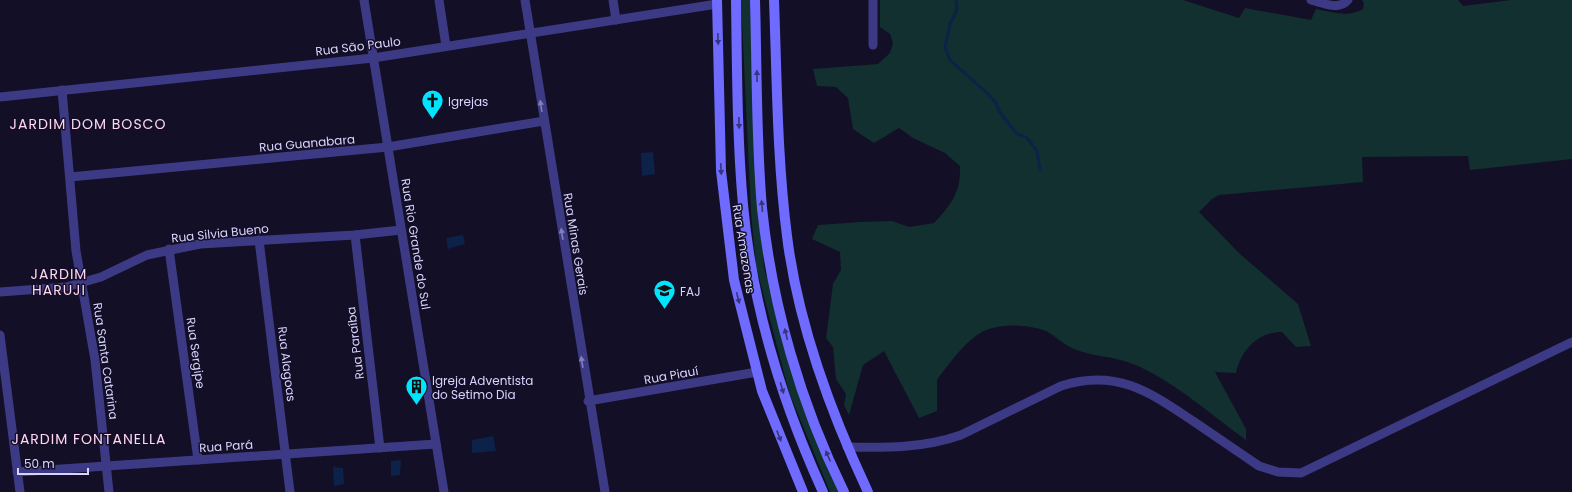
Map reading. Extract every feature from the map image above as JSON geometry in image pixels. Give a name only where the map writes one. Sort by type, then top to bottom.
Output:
[{"type":"main road","points":[[736,0],[739,159],[743,207],[750,259],[767,337],[784,396],[804,450],[823,492]]},
{"type":"main road","points":[[755,0],[758,156],[763,210],[771,266],[785,333],[802,391],[844,492]]},
{"type":"main road","points":[[774,0],[781,184],[787,238],[806,328],[821,380],[846,447],[868,492]]},
{"type":"main road","name":"Rua Amazonas","points":[[717,2],[721,171],[726,228],[734,280],[757,372],[780,439],[803,492]]},
{"type":"street","name":"Rua Rio Grande do Sul","points":[[364,0],[444,492]]},
{"type":"street","points":[[439,0],[446,46]]},
{"type":"street","name":"Rua Minas Gerais","points":[[525,0],[588,401],[605,492]]},
{"type":"street","points":[[613,0],[616,20]]},
{"type":"street","points":[[872,0],[873,45]]},
{"type":"street","points":[[1311,0],[1337,6],[1348,1]]},
{"type":"street","name":"Rua São Paulo","points":[[0,97],[373,58],[616,20],[717,2]]},
{"type":"street","name":"Rua Santa Catarina","points":[[62,90],[76,251],[95,360],[109,492]]},
{"type":"street","name":"Rua Guanabara","points":[[70,177],[388,147],[544,121]]},
{"type":"street","name":"Rua Silvia Bueno","points":[[0,292],[66,287],[101,277],[147,255],[169,249],[200,244],[355,235],[401,230]]},
{"type":"street","name":"Rua Paraíba","points":[[355,235],[380,448]]},
{"type":"street","name":"Rua Alagoas","points":[[259,240],[290,492]]},
{"type":"street","name":"Rua Sergipe","points":[[169,249],[198,460]]},
{"type":"street","points":[[0,335],[3,380],[20,492]]},
{"type":"street","points":[[846,447],[897,448],[946,440],[961,435],[1061,386],[1072,382],[1099,380],[1127,383],[1156,396],[1259,466],[1278,472],[1301,473],[1572,342]]},
{"type":"street","name":"Rua Piauí","points":[[588,401],[757,372]]},
{"type":"street","name":"Rua Pará","points":[[17,472],[436,444]]},
{"type":"green space","points":[[741,0],[751,0],[752,73],[764,268],[797,384],[842,492],[830,492],[789,392],[756,266],[751,212]]},
{"type":"green space","points":[[880,0],[1183,0],[1239,18],[1245,8],[1311,20],[1316,9],[1340,14],[1357,12],[1363,9],[1364,3],[1362,0],[1458,0],[1463,6],[1511,0],[1572,0],[1572,159],[1470,170],[1468,156],[1362,157],[1363,182],[1219,195],[1212,199],[1199,212],[1240,254],[1298,304],[1311,346],[1296,347],[1282,332],[1265,335],[1246,350],[1238,365],[1236,373],[1215,372],[1246,429],[1246,440],[1163,379],[1148,371],[1126,361],[1081,352],[1066,345],[1046,331],[1024,326],[1008,326],[986,330],[965,345],[937,380],[937,411],[919,418],[884,351],[863,365],[849,415],[844,405],[846,394],[836,379],[833,347],[826,338],[833,284],[841,270],[840,252],[812,239],[818,225],[892,221],[909,227],[934,223],[954,198],[960,175],[960,166],[945,153],[913,138],[899,128],[874,143],[853,129],[848,98],[836,87],[817,86],[813,69],[878,64],[890,53],[893,43],[890,34],[880,27]]},
{"type":"water","points":[[653,152],[655,174],[642,176],[641,153]]},
{"type":"water","points":[[463,235],[465,244],[448,249],[446,238]]},
{"type":"water","points":[[493,436],[496,451],[472,453],[472,440]]},
{"type":"water","points":[[401,460],[400,475],[391,476],[391,461]]},
{"type":"water","points":[[333,467],[343,468],[344,484],[334,486]]},
{"type":"waterway","points":[[956,0],[957,10],[950,24],[945,47],[950,60],[988,94],[996,103],[999,111],[1016,133],[1027,138],[1037,151],[1040,170]]},
{"type":"place","name":"Igrejas","points":[[433,120]]},
{"type":"place","name":"FAJ","points":[[665,310]]},
{"type":"place","name":"Igreja Adventista do Setimo Dia","points":[[416,406]]},
{"type":"district","name":"JARDIM DOM BOSCO","points":[[88,124]]},
{"type":"district","name":"JARDIM HARUJI","points":[[59,282]]},
{"type":"district","name":"JARDIM FONTANELLA","points":[[89,439]]}]
